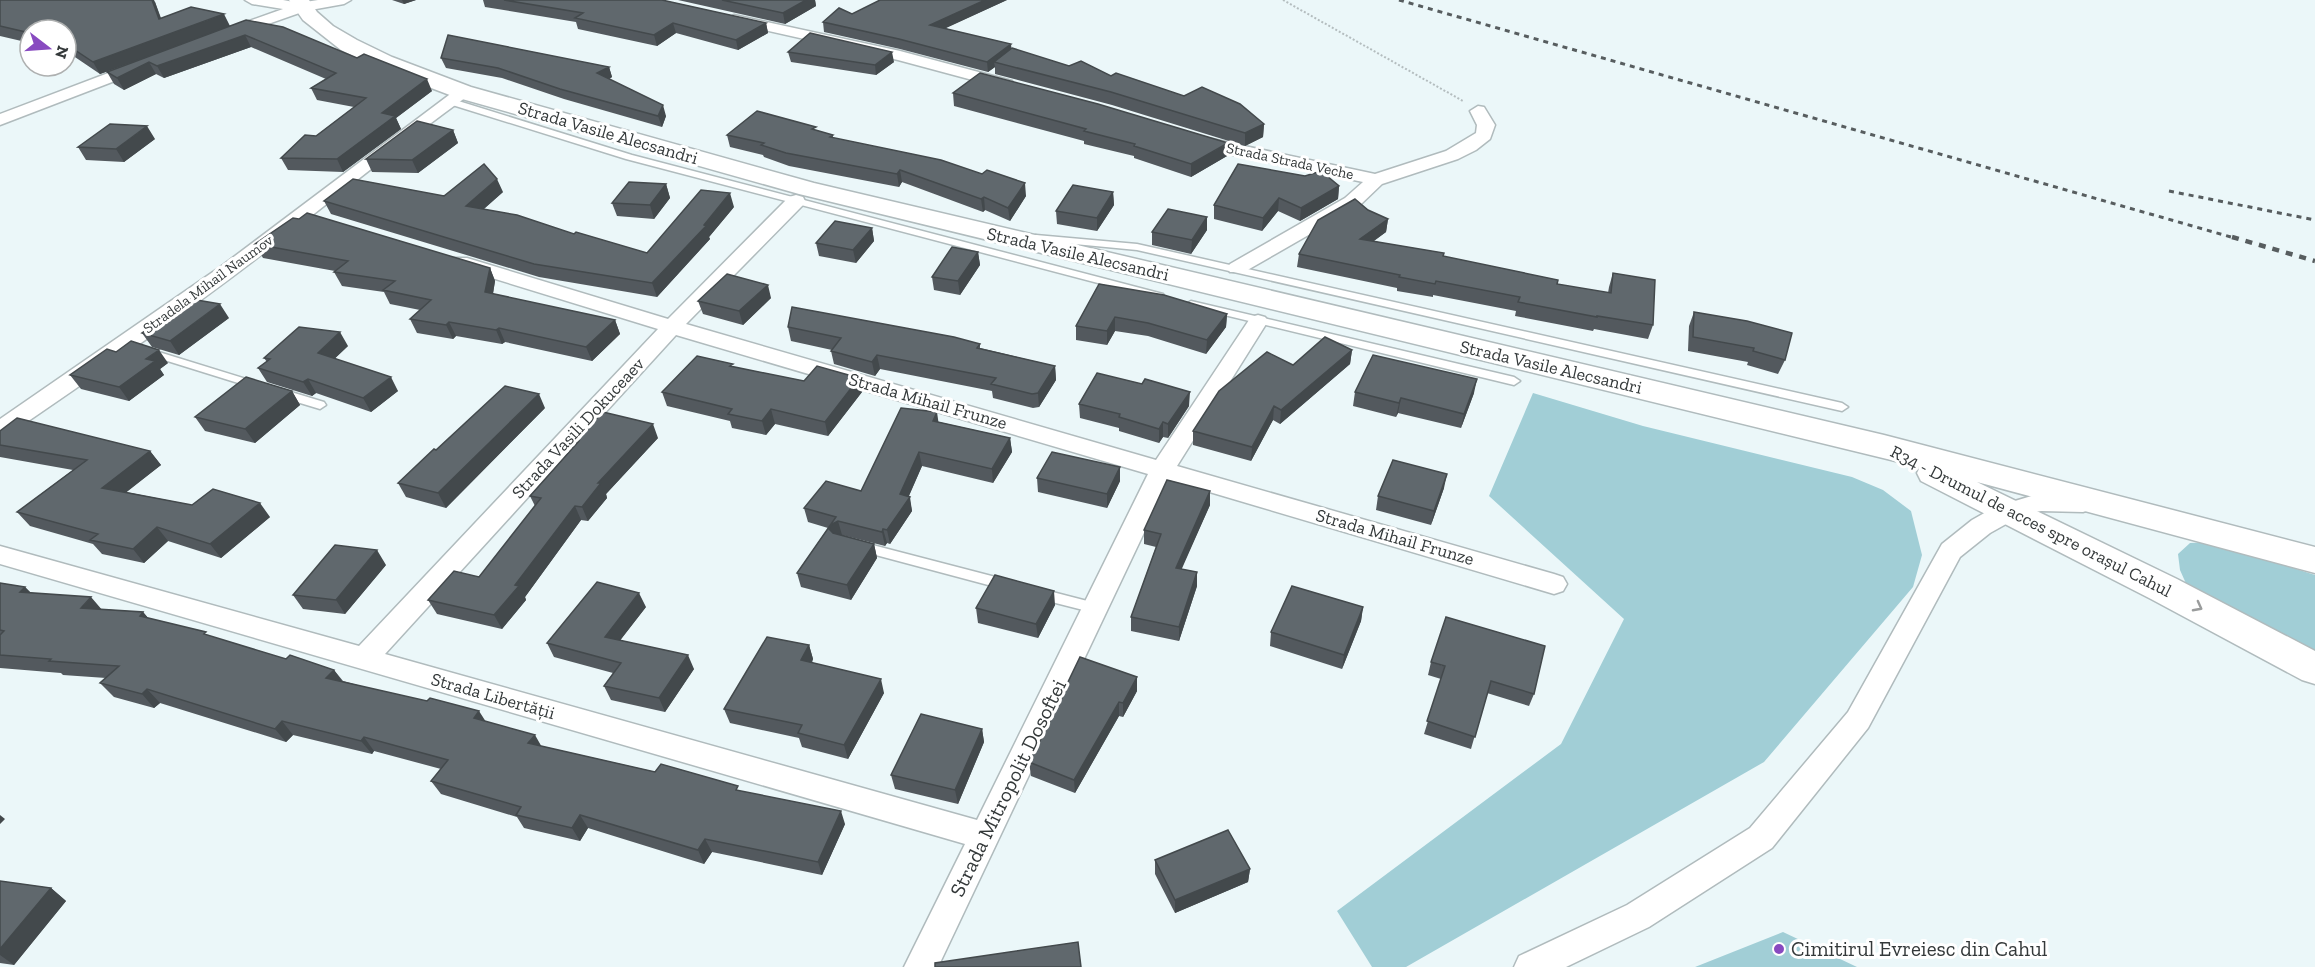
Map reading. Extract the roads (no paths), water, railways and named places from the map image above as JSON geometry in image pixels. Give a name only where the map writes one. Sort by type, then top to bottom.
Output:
[{"type":"main road","name":"Strada Vasile Alecsandri","points":[[300,4],[326,30],[349,45],[456,97],[808,189],[1884,446]]},
{"type":"main road","name":"R34 - Drumul de acces spre orașul Cahul","points":[[1884,446],[2315,560]]},
{"type":"main road","name":"R34 - Drumul de acces spre orașul Cahul","points":[[1884,446],[2005,511],[2164,588],[2315,669]]},
{"type":"street","points":[[252,0],[300,4],[344,0]]},
{"type":"street","points":[[211,39],[300,4]]},
{"type":"street","points":[[722,16],[900,56],[1021,88]]},
{"type":"street","points":[[0,120],[156,60]]},
{"type":"street","name":"Stradela Mihail Naumov","points":[[0,430],[125,344],[303,214],[379,152],[456,97]]},
{"type":"street","points":[[1238,268],[1352,202],[1376,180],[1452,155],[1470,146],[1484,135],[1486,125],[1478,111]]},
{"type":"street","name":"Strada Strada Veche","points":[[1186,137],[1243,153],[1335,169],[1376,180]]},
{"type":"street","name":"Strada Vasili Dokuceaev","points":[[364,659],[672,327],[796,201]]},
{"type":"street","points":[[303,214],[326,221]]},
{"type":"street","name":"Strada Mihail Frunze","points":[[438,255],[672,327],[1163,468],[1554,584]]},
{"type":"street","name":"Strada Mitropolit Dosoftei","points":[[921,967],[1163,468],[1258,321]]},
{"type":"street","points":[[1531,967],[1638,916],[1761,838],[1858,720],[1951,551],[1973,531],[2005,511],[2040,502],[2102,504]]},
{"type":"street","name":"Strada Libertății","points":[[0,555],[985,836]]},
{"type":"lane","points":[[456,97],[629,157],[1167,297]]},
{"type":"lane","points":[[996,234],[1137,247],[1238,268],[1842,407]]},
{"type":"lane","points":[[1179,300],[1258,321],[1514,381]]},
{"type":"lane","name":"Stradela Mihail Naumov","points":[[125,344],[320,405]]},
{"type":"lane","points":[[852,545],[1095,608]]},
{"type":"railway","points":[[1399,0],[2238,239]]},
{"type":"railway","points":[[2169,191],[2315,220]]},
{"type":"railway","points":[[2232,237],[2315,261]]},
{"type":"place","name":"Cimitirul Evreiesc din Cahul","points":[[1779,949]]}]
